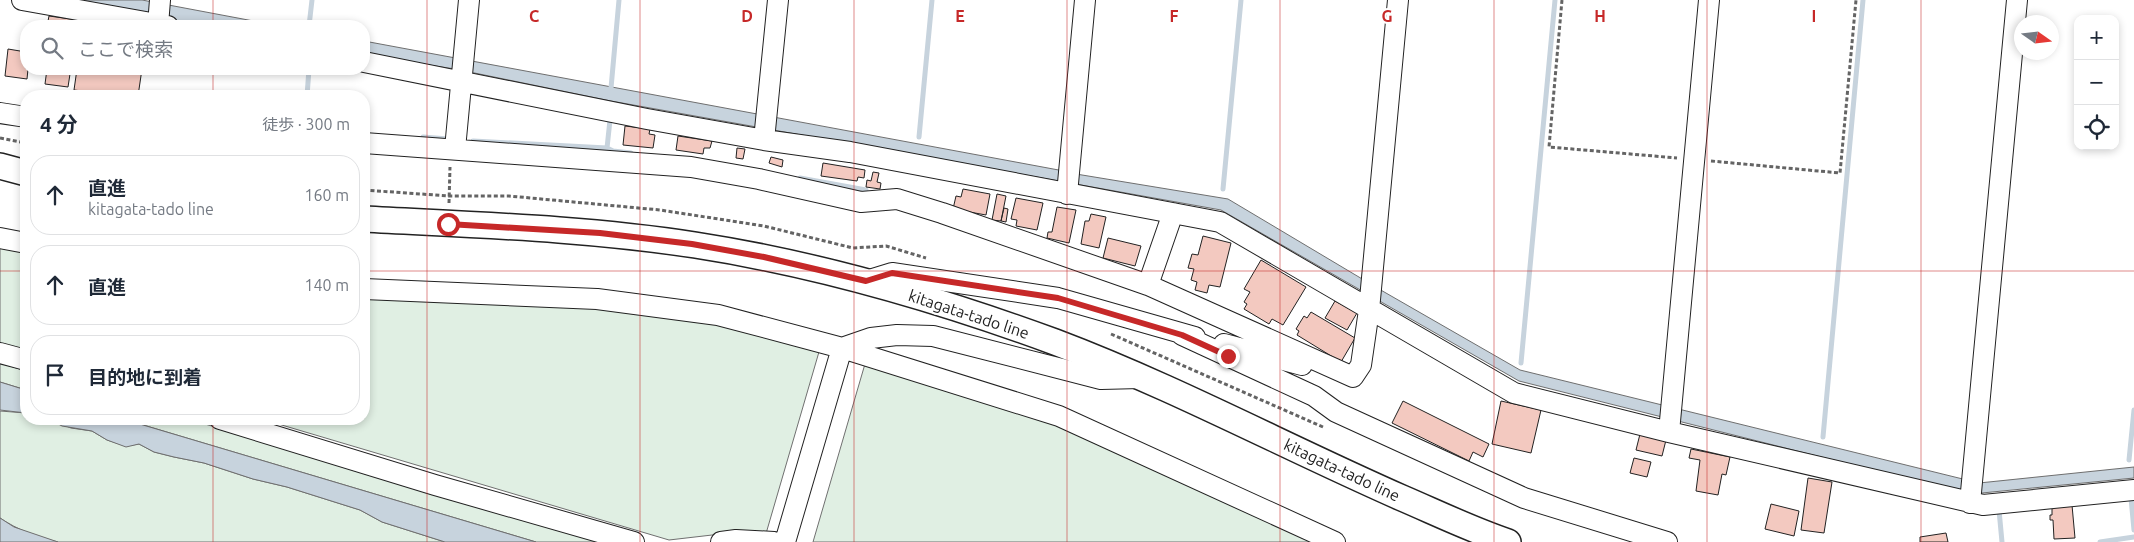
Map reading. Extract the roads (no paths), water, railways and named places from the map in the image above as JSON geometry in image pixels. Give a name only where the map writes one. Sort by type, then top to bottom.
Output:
[{"type":"main road","points":[[0,166],[20,171]]},
{"type":"main road","name":"kitagata-tado line","points":[[370,219],[600,233],[692,244],[764,257],[866,281],[981,315],[1142,378],[1374,485],[1508,542]]},
{"type":"street","points":[[22,0],[161,14]]},
{"type":"street","points":[[453,149],[468,0]]},
{"type":"street","points":[[765,129],[778,0]]},
{"type":"street","points":[[1068,184],[1085,0]]},
{"type":"street","points":[[1353,377],[1361,365],[1370,305],[1398,0]]},
{"type":"street","points":[[1670,421],[1709,0]]},
{"type":"street","points":[[1971,493],[2017,0]]},
{"type":"street","points":[[370,63],[462,72],[765,129],[850,152],[1068,184],[1173,213],[1220,222],[1370,305],[1514,393],[1670,421],[1971,493],[1983,505],[2134,490]]},
{"type":"street","points":[[0,113],[20,116]]},
{"type":"street","points":[[370,143],[691,167],[861,202],[897,199],[1148,285],[1353,377]]},
{"type":"street","points":[[1148,285],[1173,213]]},
{"type":"street","points":[[0,238],[20,242]]},
{"type":"street","points":[[866,281],[892,273],[1058,298],[1182,335],[1353,377]]},
{"type":"street","points":[[370,289],[597,299],[718,314],[842,348],[1059,416],[1335,542]]},
{"type":"street","points":[[842,348],[871,338],[897,335],[933,336],[1101,379],[1142,378]]},
{"type":"street","points":[[1182,335],[1314,396],[1336,412],[1524,498],[1667,542]]},
{"type":"street","points":[[785,542],[842,348]]},
{"type":"street","points":[[0,352],[20,358]]},
{"type":"street","points":[[267,426],[435,485],[634,542]]},
{"type":"street","points":[[721,542],[736,540],[774,542]]},
{"type":"waterway","points":[[310,20],[312,0]]},
{"type":"waterway","points":[[611,88],[619,0]]},
{"type":"waterway","points":[[919,137],[932,0]]},
{"type":"waterway","points":[[1223,189],[1241,0]]},
{"type":"waterway","points":[[1521,363],[1555,0]]},
{"type":"waterway","points":[[1823,437],[1863,0]]},
{"type":"waterway","points":[[307,90],[309,75]]},
{"type":"waterway","points":[[610,120],[607,148],[613,151],[631,153]]},
{"type":"waterway","points":[[423,137],[448,139]]},
{"type":"waterway","points":[[473,141],[607,148]]},
{"type":"waterway","points":[[800,178],[866,190]]},
{"type":"waterway","points":[[2129,460],[2134,410]]},
{"type":"waterway","points":[[2131,498],[2134,530]]},
{"type":"waterway","points":[[1999,510],[2002,542]]},
{"type":"waterway","points":[[2100,542],[2134,537]]}]
